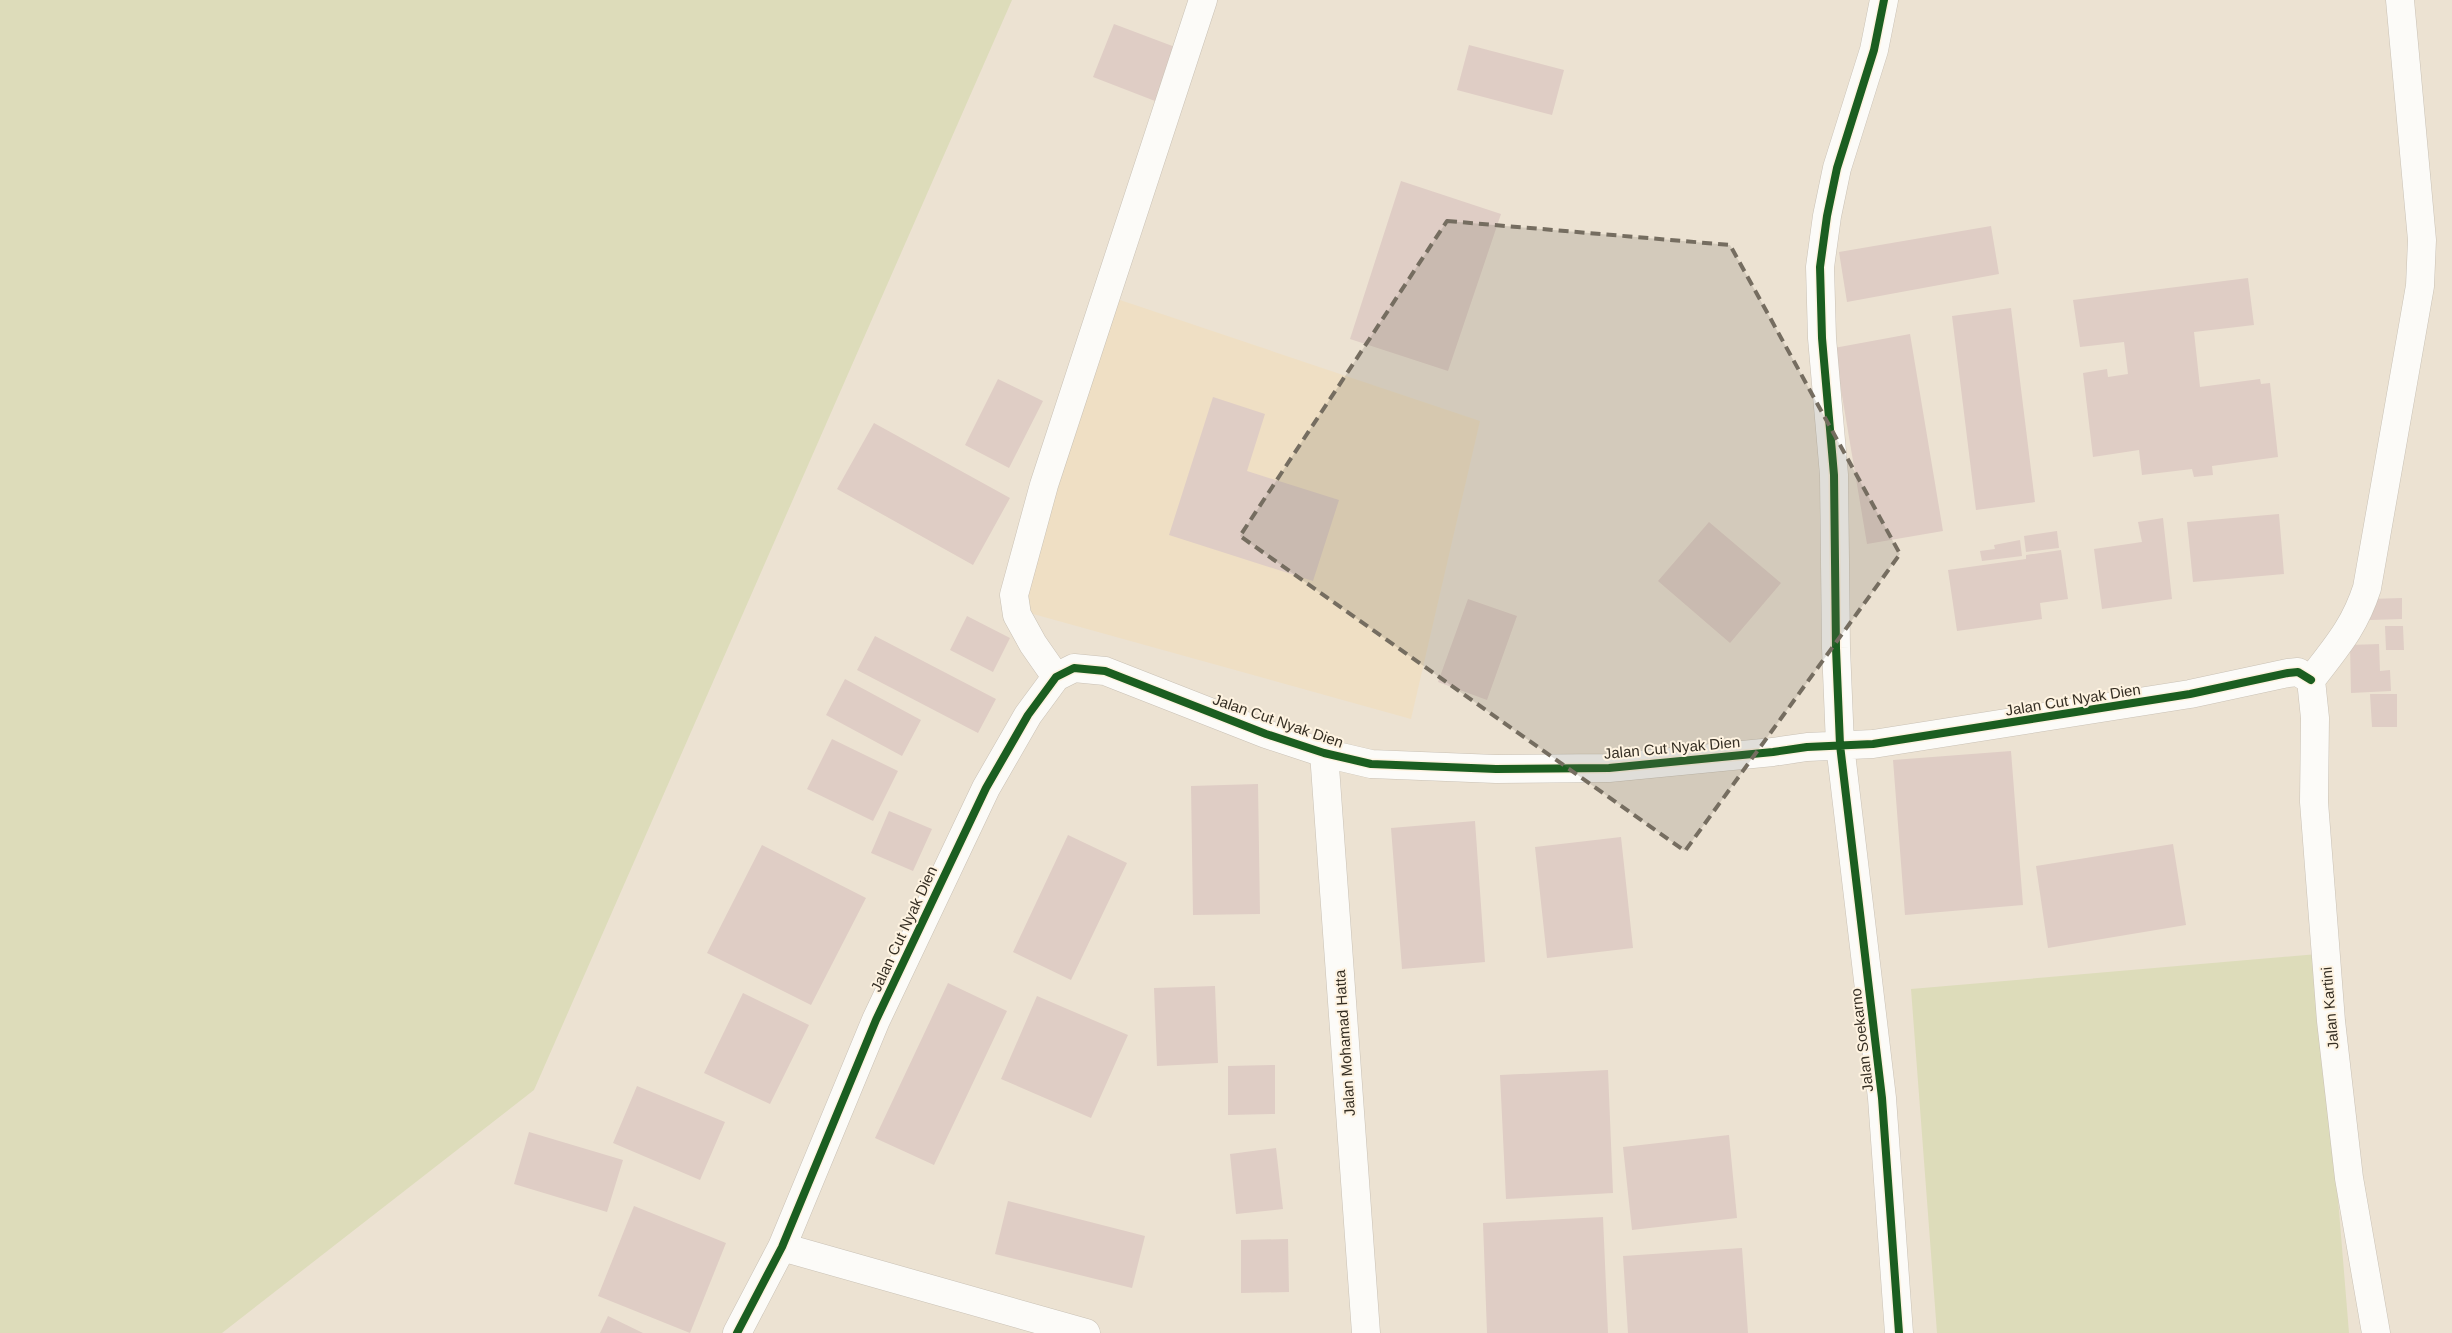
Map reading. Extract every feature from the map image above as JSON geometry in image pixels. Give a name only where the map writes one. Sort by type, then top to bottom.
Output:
[{"type":"street","points":[[1056,677],[1033,644],[1017,615],[1014,595],[1044,485],[1203,0]]},
{"type":"street","name":"Jalan Soekarno","points":[[1884,0],[1874,50],[1837,168],[1825,225],[1820,267],[1822,338],[1834,475],[1836,648],[1840,745],[1882,1098],[1899,1333]]},
{"type":"street","points":[[2311,680],[2350,630],[2360,611],[2367,588],[2420,286],[2422,232],[2400,0]]},
{"type":"street","name":"Jalan Cut Nyak Dien","points":[[738,1333],[782,1247],[876,1020],[986,788],[1028,715],[1056,677],[1074,668],[1105,671],[1266,734],[1324,753],[1371,764],[1496,769],[1609,768],[1807,747],[1874,744],[2068,716],[2190,694],[2288,672],[2298,672],[2311,680]]},
{"type":"street","name":"Jalan Kartini","points":[[2311,680],[2315,718],[2314,802],[2331,1021],[2349,1178],[2376,1333]]},
{"type":"street","name":"Jalan Mohamad Hatta","points":[[1324,753],[1366,1333]]},
{"type":"street","points":[[782,1247],[1086,1333]]},
{"type":"highlighted area","points":[[1447,221],[1730,245],[1900,554],[1685,851],[1240,536]]},
{"type":"shaded area","points":[[1117,299],[1480,421],[1411,719],[1026,612],[1024,571]]},
{"type":"green space","points":[[0,0],[1012,0],[534,1090],[222,1333],[0,1333]]},
{"type":"green space","points":[[2318,954],[2349,1333],[1937,1333],[1911,989]]},
{"type":"building","points":[[1114,24],[1175,47],[1155,101],[1093,77]]},
{"type":"building","points":[[1469,45],[1564,70],[1552,115],[1457,90]]},
{"type":"building","points":[[1401,181],[1501,214],[1448,371],[1350,339]]},
{"type":"building","points":[[1991,226],[1999,274],[1847,302],[1839,252]]},
{"type":"building","points":[[2248,278],[2254,325],[2194,332],[2200,387],[2260,379],[2261,384],[2270,383],[2278,457],[2212,466],[2213,475],[2194,477],[2192,469],[2142,475],[2139,450],[2093,457],[2083,373],[2107,369],[2108,377],[2128,374],[2124,342],[2080,347],[2073,300]]},
{"type":"building","points":[[2011,308],[2035,502],[1976,510],[1952,316]]},
{"type":"building","points":[[1910,334],[1943,531],[1867,544],[1834,348]]},
{"type":"building","points":[[998,379],[1043,401],[1009,468],[965,445]]},
{"type":"building","points":[[1213,397],[1265,414],[1247,471],[1339,500],[1313,581],[1169,535]]},
{"type":"building","points":[[874,423],[1010,498],[973,565],[837,489]]},
{"type":"building","points":[[2279,514],[2284,574],[2193,582],[2187,522]]},
{"type":"building","points":[[2163,518],[2172,599],[2102,609],[2094,549],[2142,542],[2138,522]]},
{"type":"building","points":[[1709,522],[1781,583],[1730,643],[1658,581]]},
{"type":"building","points":[[2057,531],[2059,548],[2026,552],[2024,536]]},
{"type":"building","points":[[2020,540],[2022,556],[1982,561],[1980,551],[1995,549],[1994,545]]},
{"type":"building","points":[[2061,550],[2068,599],[2040,603],[2042,619],[1957,631],[1948,570],[2026,559],[2026,555]]},
{"type":"building","points":[[2402,598],[2402,619],[2370,620],[2369,599]]},
{"type":"building","points":[[1468,599],[1517,616],[1487,700],[1438,682]]},
{"type":"building","points":[[967,616],[1010,638],[993,672],[950,650]]},
{"type":"building","points":[[2385,626],[2403,626],[2404,650],[2386,650]]},
{"type":"building","points":[[875,636],[996,699],[978,733],[857,670]]},
{"type":"building","points":[[2379,644],[2380,671],[2390,670],[2391,691],[2351,693],[2350,645]]},
{"type":"building","points":[[845,679],[921,720],[902,756],[826,715]]},
{"type":"building","points":[[2370,694],[2397,694],[2397,727],[2372,727]]},
{"type":"building","points":[[832,739],[898,771],[873,821],[807,789]]},
{"type":"building","points":[[2011,751],[2023,905],[1905,915],[1893,760]]},
{"type":"building","points":[[1258,784],[1260,914],[1193,915],[1191,786]]},
{"type":"building","points":[[889,811],[932,829],[913,871],[871,853]]},
{"type":"building","points":[[1475,821],[1485,962],[1402,969],[1391,828]]},
{"type":"building","points":[[1068,835],[1127,863],[1071,980],[1013,952]]},
{"type":"building","points":[[1621,837],[1633,948],[1547,958],[1535,847]]},
{"type":"building","points":[[2173,844],[2186,925],[2048,948],[2036,866]]},
{"type":"building","points":[[762,845],[866,898],[811,1005],[707,953]]},
{"type":"building","points":[[948,983],[1007,1011],[934,1165],[875,1138]]},
{"type":"building","points":[[1215,986],[1218,1063],[1157,1066],[1154,988]]},
{"type":"building","points":[[743,993],[809,1025],[770,1104],[704,1073]]},
{"type":"building","points":[[1037,996],[1128,1035],[1091,1118],[1001,1079]]},
{"type":"building","points":[[1275,1065],[1275,1114],[1228,1115],[1228,1066]]},
{"type":"building","points":[[1608,1070],[1613,1193],[1506,1199],[1500,1075]]},
{"type":"building","points":[[637,1086],[725,1122],[700,1180],[613,1143]]},
{"type":"building","points":[[529,1132],[623,1160],[607,1212],[514,1184]]},
{"type":"building","points":[[1729,1135],[1737,1218],[1632,1230],[1623,1147]]},
{"type":"building","points":[[1276,1148],[1283,1209],[1236,1214],[1230,1154]]},
{"type":"building","points":[[1008,1201],[1145,1236],[1132,1288],[995,1254]]},
{"type":"building","points":[[634,1206],[726,1243],[690,1333],[598,1296]]},
{"type":"building","points":[[1603,1217],[1608,1333],[1487,1333],[1483,1223]]},
{"type":"building","points":[[1288,1239],[1289,1292],[1241,1293],[1241,1240]]},
{"type":"building","points":[[1742,1248],[1748,1333],[1628,1333],[1623,1256]]},
{"type":"building","points":[[608,1316],[643,1333],[600,1333]]},
{"type":"cycle path","points":[[1884,0],[1874,50],[1837,168],[1827,216],[1820,267],[1822,338],[1834,475],[1836,648],[1840,745],[1882,1098],[1899,1333]]},
{"type":"cycle path","points":[[737,1333],[782,1247],[876,1020],[986,788],[1028,715],[1056,677],[1074,668],[1105,671],[1266,734],[1324,753],[1371,764],[1496,769],[1609,768],[1807,747],[1873,744],[2190,694],[2288,673],[2298,672],[2311,680]]}]
